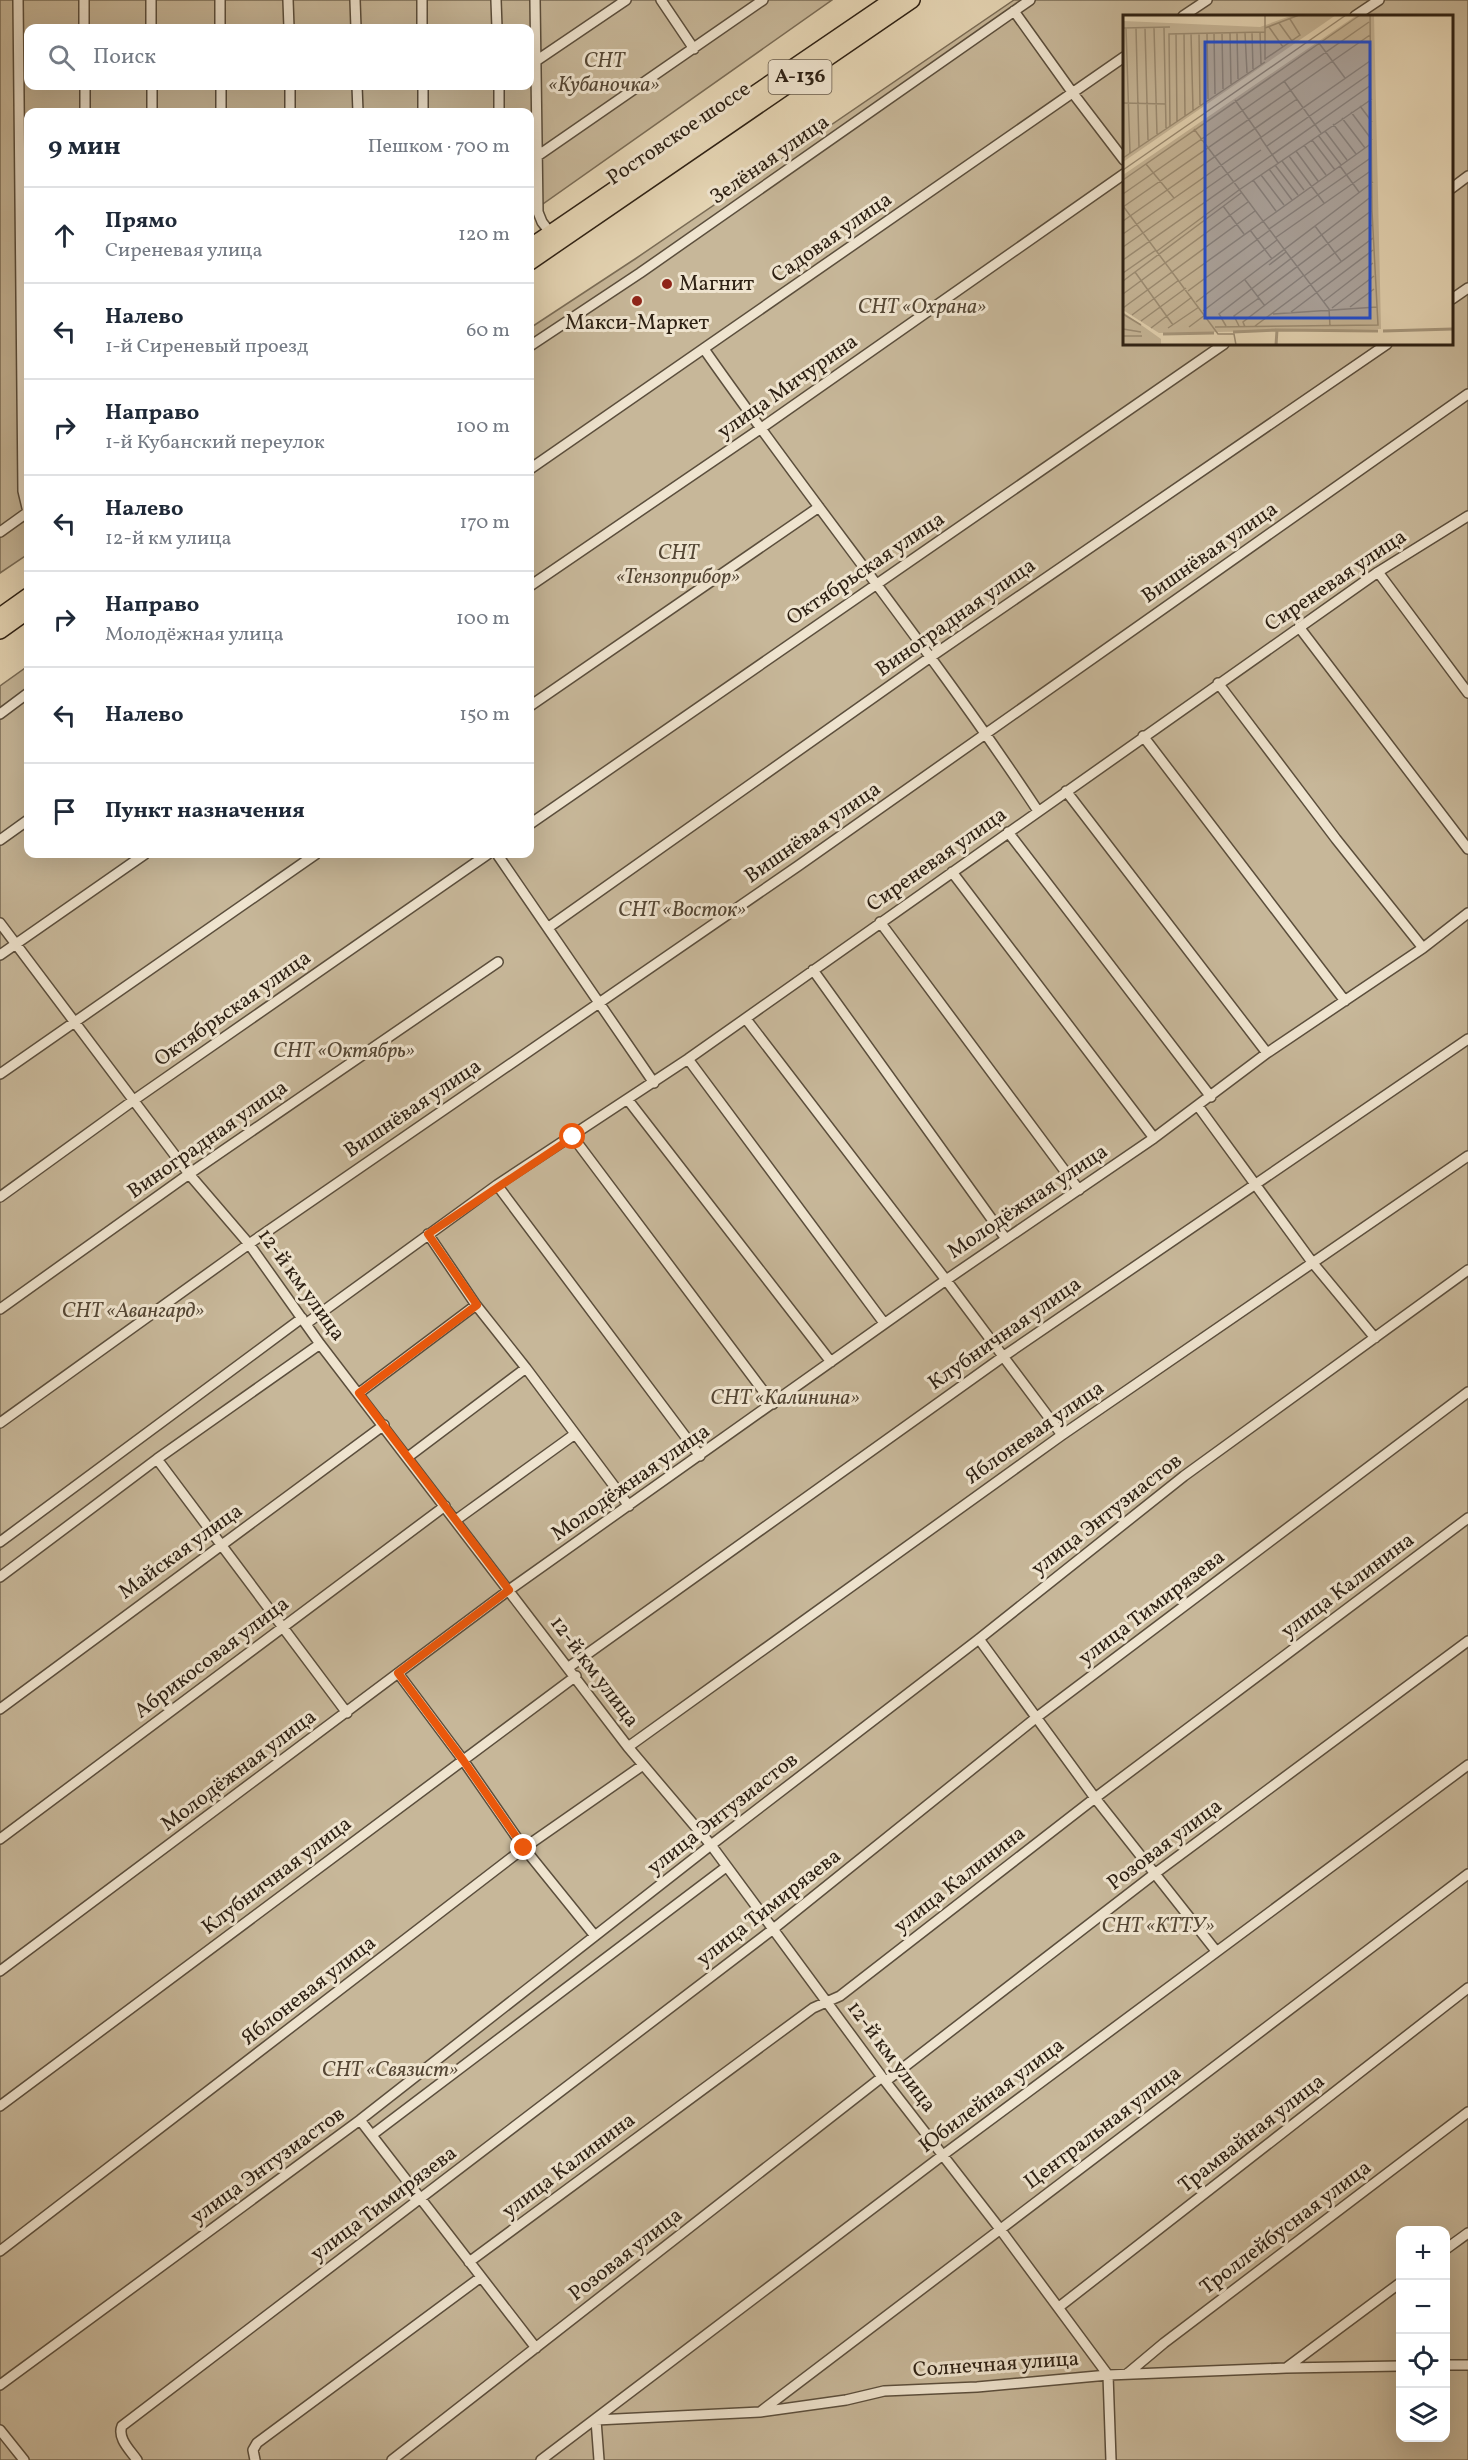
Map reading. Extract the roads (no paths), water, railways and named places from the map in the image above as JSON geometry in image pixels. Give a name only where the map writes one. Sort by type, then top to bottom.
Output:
[{"type":"highway","name":"Ростовское шоссе","points":[[534,258],[556,237],[892,0]]},
{"type":"highway","name":"Ростовское шоссе","points":[[534,245],[556,237],[912,0]]},
{"type":"highway","points":[[0,616],[24,599]]},
{"type":"highway","points":[[0,631],[24,614]]},
{"type":"street","points":[[18,0],[24,495]]},
{"type":"street","points":[[84,0],[84,24]]},
{"type":"street","points":[[151,0],[151,24]]},
{"type":"street","points":[[220,0],[220,24]]},
{"type":"street","points":[[288,0],[289,24]]},
{"type":"street","points":[[355,0],[356,24]]},
{"type":"street","points":[[422,0],[422,24]]},
{"type":"street","points":[[496,0],[497,24]]},
{"type":"street","points":[[534,174],[536,158],[535,0]]},
{"type":"street","points":[[536,61],[626,0]]},
{"type":"street","points":[[661,0],[694,48]]},
{"type":"street","points":[[536,158],[763,0]]},
{"type":"street","name":"Зелёная улица","points":[[534,343],[640,273],[1030,0]]},
{"type":"street","points":[[1185,15],[1208,0]]},
{"type":"street","points":[[1356,15],[1379,0]]},
{"type":"street","points":[[1014,11],[1072,92],[1123,157]]},
{"type":"street","name":"Садовая улица","points":[[534,466],[1123,58]]},
{"type":"street","points":[[85,90],[85,108]]},
{"type":"street","points":[[152,90],[152,108]]},
{"type":"street","points":[[221,90],[221,108]]},
{"type":"street","points":[[290,90],[290,108]]},
{"type":"street","points":[[357,90],[358,108]]},
{"type":"street","points":[[423,90],[423,108]]},
{"type":"street","points":[[499,90],[499,108]]},
{"type":"street","name":"улица Мичурина","points":[[534,583],[760,429],[1123,175]]},
{"type":"street","points":[[1453,187],[1468,176]]},
{"type":"street","points":[[534,188],[538,212],[556,237]]},
{"type":"street","points":[[1453,298],[1468,288]]},
{"type":"street","name":"Октябрьская улица","points":[[534,821],[1223,345]]},
{"type":"street","name":"Виноградная улица","points":[[549,927],[932,656],[1386,345]]},
{"type":"street","points":[[704,349],[760,429],[932,656],[986,732],[1038,812]]},
{"type":"street","name":"Вишнёвая улица","points":[[0,1423],[249,1244],[798,866],[1468,394]]},
{"type":"street","points":[[534,703],[819,507]]},
{"type":"street","points":[[0,532],[24,515]]},
{"type":"street","name":"Сиреневая улица","points":[[304,1321],[497,1185],[654,1083],[746,1019],[880,922],[1378,572],[1468,516]]},
{"type":"street","points":[[1378,572],[1468,693]]},
{"type":"street","points":[[1299,627],[1468,849]]},
{"type":"street","points":[[1218,683],[1336,839],[1423,948]]},
{"type":"street","points":[[0,714],[24,696]]},
{"type":"street","points":[[1143,736],[1345,1001]]},
{"type":"street","points":[[1066,791],[1268,1053]]},
{"type":"street","points":[[0,840],[24,823]]},
{"type":"street","points":[[1008,832],[1211,1097]]},
{"type":"street","points":[[0,955],[139,858]]},
{"type":"street","points":[[0,1074],[310,858]]},
{"type":"street","name":"Октябрьская улица","points":[[0,1197],[134,1100],[482,858]]},
{"type":"street","points":[[500,858],[601,1002],[654,1083]]},
{"type":"street","points":[[952,872],[1154,1138]]},
{"type":"street","name":"Молодёжная улица","points":[[0,1971],[509,1590],[884,1323],[1154,1138],[1268,1053],[1423,948],[1468,913]]},
{"type":"street","points":[[880,922],[1079,1190]]},
{"type":"street","name":"12-й км улица","points":[[0,923],[189,1174],[249,1244],[320,1344],[628,1747],[711,1845],[772,1930],[1059,2307],[1108,2375]]},
{"type":"street","name":"Виноградная улица","points":[[0,1309],[189,1174],[498,962]]},
{"type":"street","points":[[813,970],[1006,1239]]},
{"type":"street","points":[[746,1019],[1062,1435]]},
{"type":"street","name":"Клубничная улица","points":[[568,1667],[1004,1356],[1468,1039]]},
{"type":"street","points":[[688,1059],[884,1323]]},
{"type":"street","points":[[628,1100],[831,1362]]},
{"type":"street","points":[[1198,1106],[1312,1262],[1375,1338]]},
{"type":"street","points":[[573,1137],[773,1404]]},
{"type":"street","name":"Яблоневая улица","points":[[628,1747],[1062,1435],[1468,1156]]},
{"type":"street","points":[[497,1185],[700,1456]]},
{"type":"street","points":[[428,1234],[477,1305],[629,1506]]},
{"type":"street","name":"улица Энтузиастов","points":[[0,2385],[360,2120],[979,1639],[1184,1476],[1468,1270]]},
{"type":"street","points":[[359,1393],[477,1305]]},
{"type":"street","points":[[0,1542],[304,1321]]},
{"type":"street","points":[[0,1577],[157,1459],[320,1344]]},
{"type":"street","points":[[408,1457],[526,1368]]},
{"type":"street","name":"улица Тимирязева","points":[[137,2460],[122,2438],[120,2432],[122,2426],[772,1930],[1037,1718],[1468,1392]]},
{"type":"street","name":"Майская улица","points":[[0,1709],[384,1425]]},
{"type":"street","points":[[456,1520],[574,1434]]},
{"type":"street","points":[[157,1459],[222,1544],[281,1628],[347,1713]]},
{"type":"street","name":"Абрикосовая улица","points":[[0,1839],[446,1506]]},
{"type":"street","name":"улица Калинина","points":[[470,2262],[813,2008],[840,1996],[1095,1798],[1468,1518]]},
{"type":"street","points":[[979,1639],[1095,1798],[1216,1951]]},
{"type":"street","name":"Розовая улица","points":[[392,2460],[884,2079],[1468,1641]]},
{"type":"street","points":[[398,1673],[463,1760],[524,1848],[595,1936]]},
{"type":"street","name":"Клубничная улица","points":[[0,2106],[576,1676]]},
{"type":"street","name":"Яблоневая улица","points":[[0,2251],[524,1848],[643,1765]]},
{"type":"street","name":"Юбилейная улица","points":[[541,2460],[943,2155],[1468,1765]]},
{"type":"street","points":[[372,2136],[726,1867]]},
{"type":"street","name":"Центральная улица","points":[[760,2412],[1468,1874]]},
{"type":"street","name":"Трамвайная улица","points":[[1059,2307],[1468,1988]]},
{"type":"street","name":"Троллейбусная улица","points":[[1127,2374],[1164,2343],[1468,2112]]},
{"type":"street","points":[[360,2120],[536,2348]]},
{"type":"street","points":[[1450,2246],[1468,2233]]},
{"type":"street","points":[[254,2455],[257,2443],[481,2277]]},
{"type":"street","points":[[1286,2368],[1396,2287]]},
{"type":"street","points":[[1450,2365],[1468,2365]]},
{"type":"street","name":"Солнечная улица","points":[[596,2420],[760,2412],[846,2400],[884,2391],[977,2387],[1108,2375],[1396,2366]]},
{"type":"street","points":[[1108,2375],[1111,2460]]},
{"type":"street","points":[[596,2420],[599,2460]]},
{"type":"street","points":[[0,2430],[24,2460]]},
{"type":"place","name":"Магнит","points":[[667,284]]},
{"type":"place","name":"Макси-Маркет","points":[[637,301]]},
{"type":"park label","name":"СНТ «Кубаночка»","points":[[604,73]]},
{"type":"park label","name":"СНТ «Охрана»","points":[[922,307]]},
{"type":"park label","name":"СНТ «Тензоприбор»","points":[[678,565]]},
{"type":"park label","name":"СНТ «Восток»","points":[[682,910]]},
{"type":"park label","name":"СНТ «Октябрь»","points":[[344,1051]]},
{"type":"park label","name":"СНТ «Авангард»","points":[[133,1311]]},
{"type":"park label","name":"СНТ «Калинина»","points":[[785,1398]]},
{"type":"park label","name":"СНТ «КТТУ»","points":[[1158,1926]]},
{"type":"park label","name":"СНТ «Связист»","points":[[390,2070]]}]
